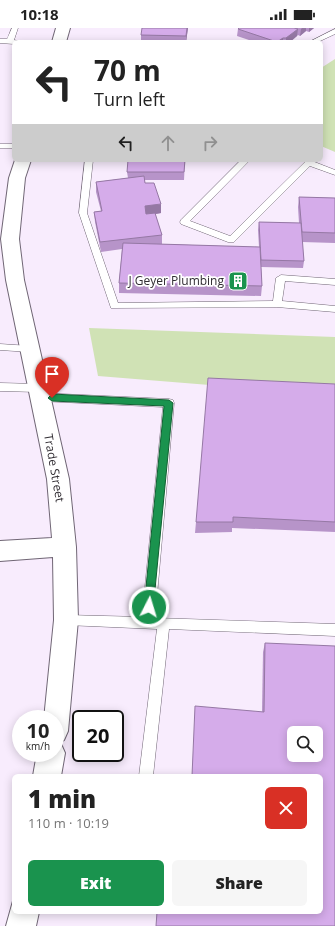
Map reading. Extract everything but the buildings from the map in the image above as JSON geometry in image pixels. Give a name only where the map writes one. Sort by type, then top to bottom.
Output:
[{"type":"street","points":[[60,40],[63,28]]},
{"type":"street","name":"Trade Street","points":[[22,162],[17,178],[5,239],[58,479],[64,547],[66,620],[58,710]]},
{"type":"street","points":[[0,551],[64,547]]},
{"type":"street","points":[[47,774],[49,762]]},
{"type":"street","points":[[21,926],[24,914]]},
{"type":"lane","points":[[0,41],[10,42],[15,28]]},
{"type":"lane","points":[[317,40],[335,31]]},
{"type":"lane","points":[[0,146],[12,146]]},
{"type":"lane","points":[[89,162],[83,213],[114,306],[277,304],[335,310]]},
{"type":"lane","points":[[244,162],[184,222],[232,240],[305,162],[335,173]]},
{"type":"lane","points":[[277,304],[281,278],[335,282]]},
{"type":"lane","points":[[0,347],[30,349]]},
{"type":"lane","points":[[0,387],[39,392],[169,403],[148,623]]},
{"type":"lane","points":[[66,620],[335,630]]},
{"type":"lane","points":[[146,774],[164,624]]},
{"type":"green space","points":[[335,59],[335,152],[323,147],[323,67]]},
{"type":"green space","points":[[89,328],[335,337],[335,395],[98,376]]},
{"type":"place","name":"J Geyer Plumbing","points":[[238,281]]},
{"type":"route","points":[[52,398],[169,403],[149,607]]}]
